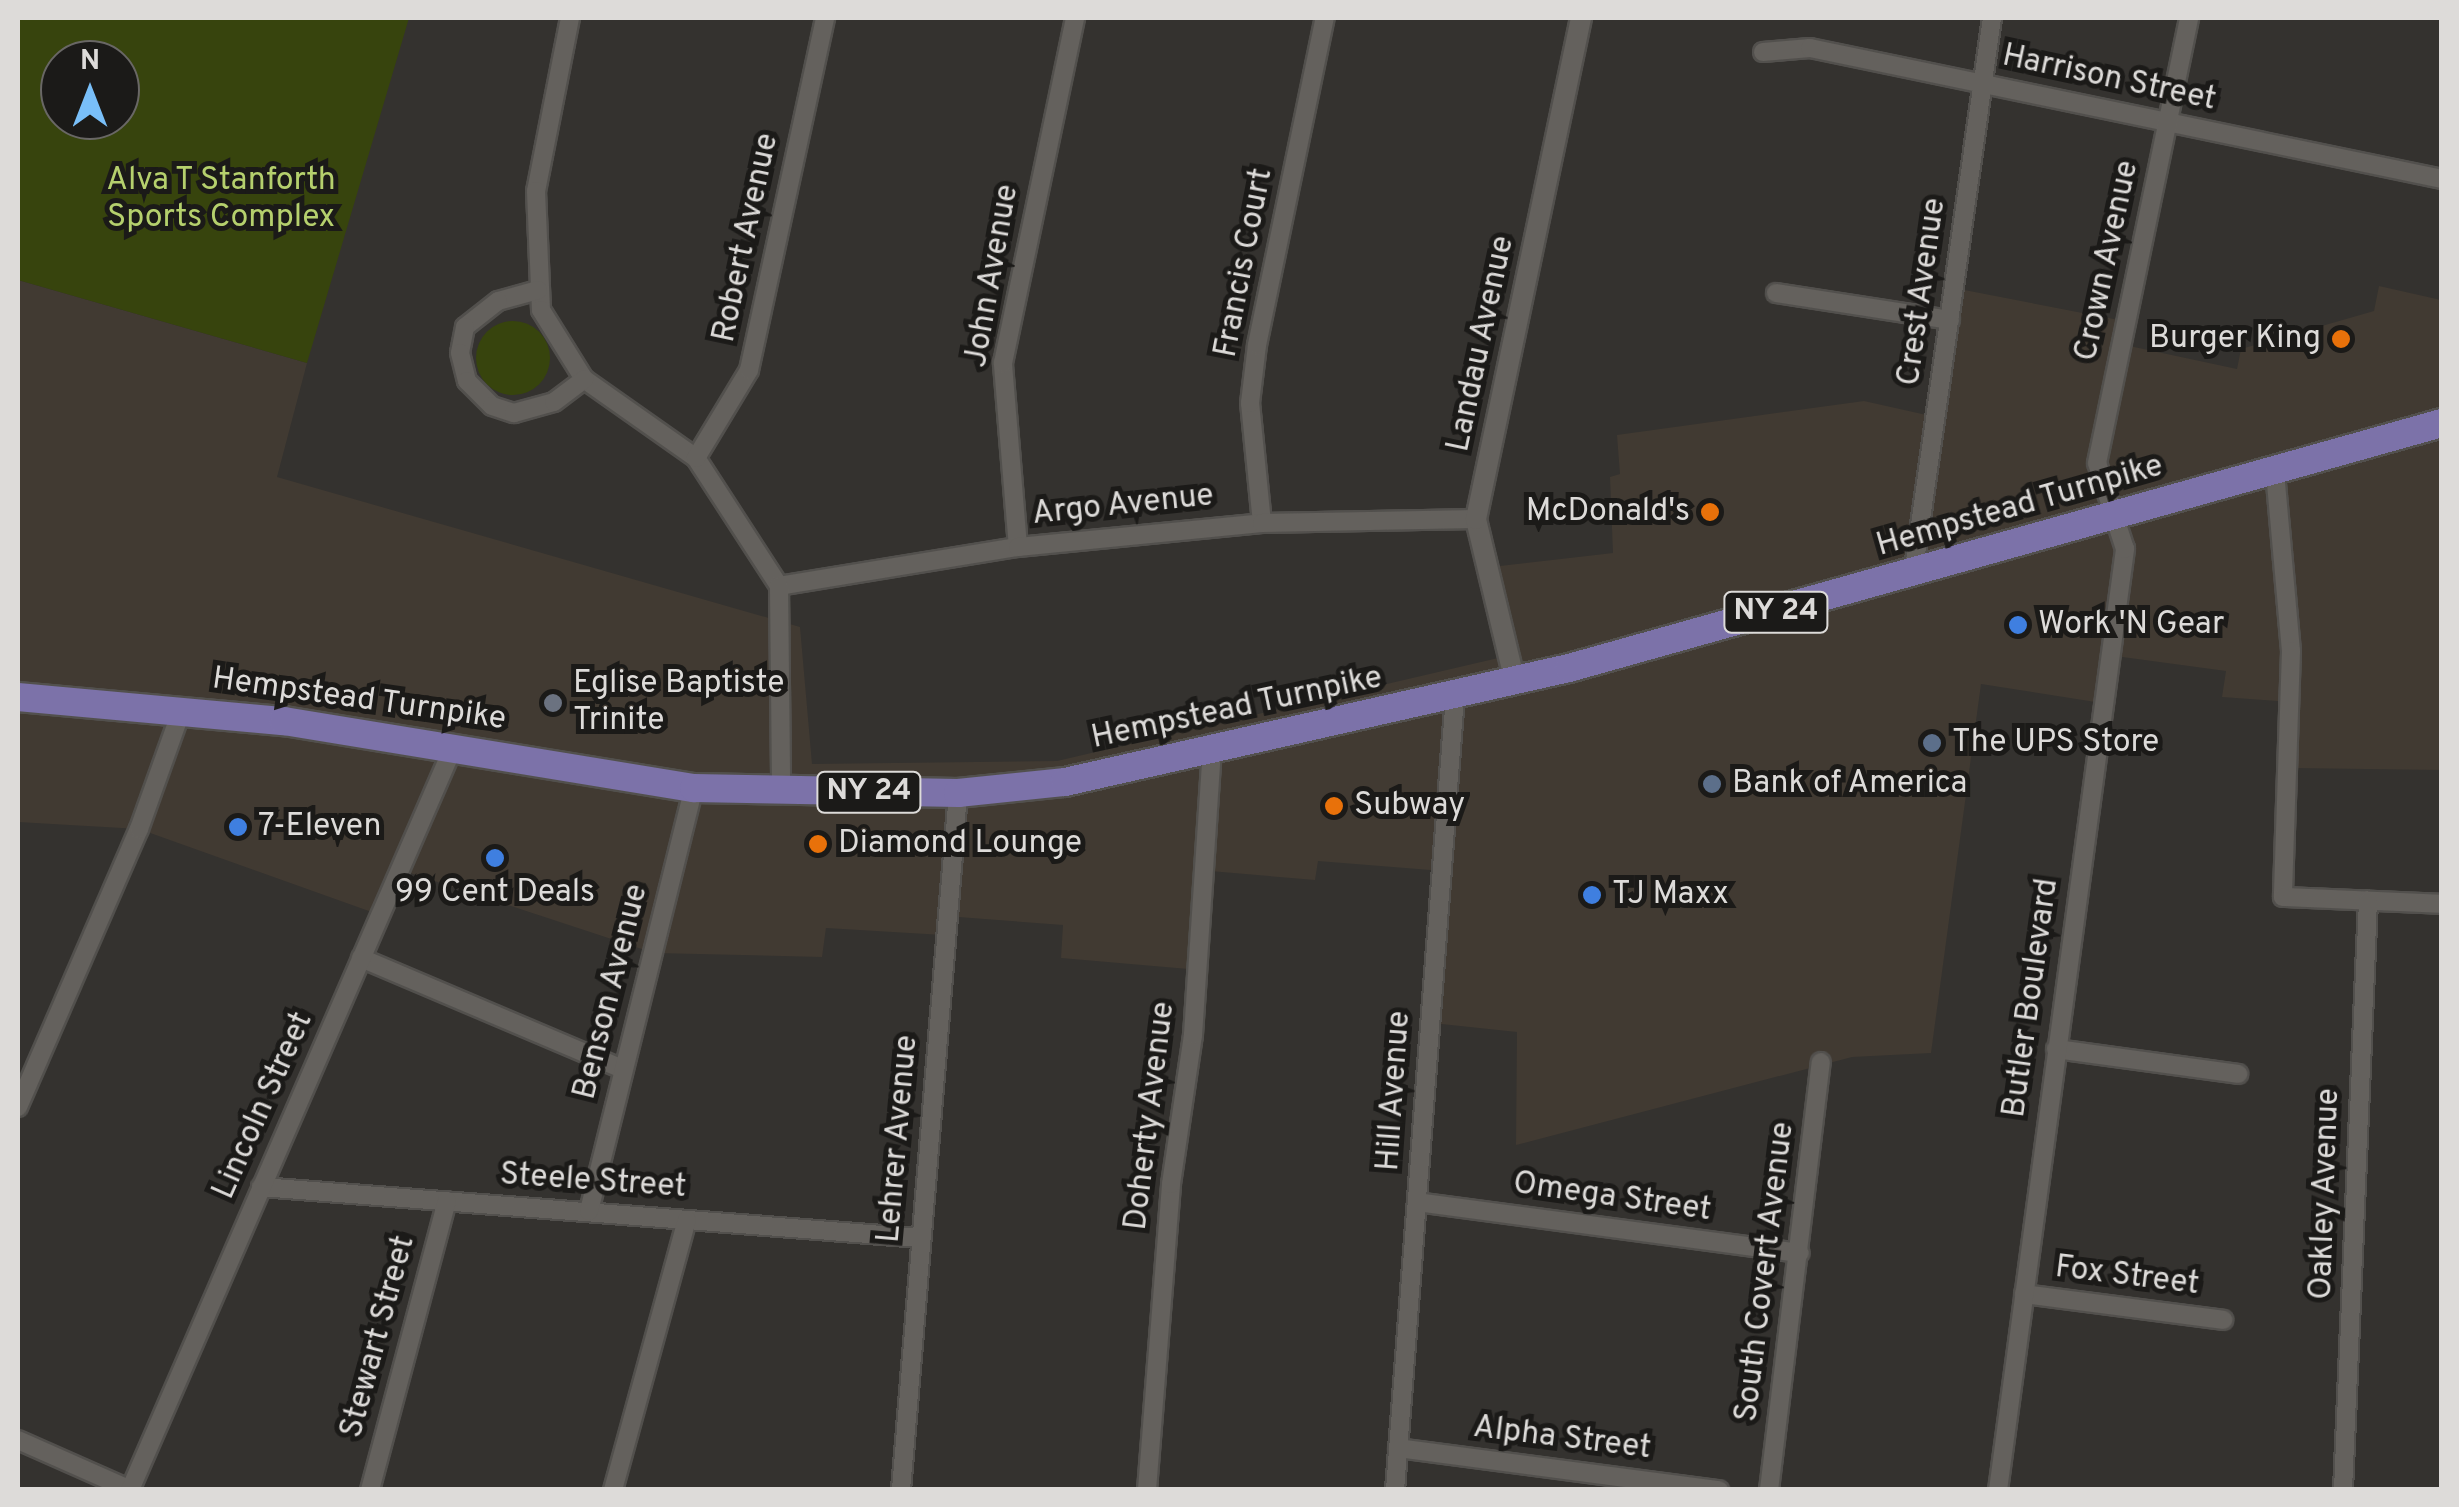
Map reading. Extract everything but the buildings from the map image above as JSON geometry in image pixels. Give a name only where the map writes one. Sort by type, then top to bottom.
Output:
[{"type":"main road","name":"Hempstead Turnpike","points":[[18,697],[182,709],[694,788],[958,793],[1065,782],[1515,682],[1913,575],[2442,423]]},
{"type":"street","points":[[570,18],[536,190],[538,290],[554,338],[584,380],[696,458],[779,586],[781,792]]},
{"type":"street","name":"Robert Avenue","points":[[696,458],[749,370],[825,18]]},
{"type":"street","name":"John Avenue","points":[[1018,547],[1003,363],[1075,18]]},
{"type":"street","name":"Francis Court","points":[[1262,523],[1250,404],[1325,18]]},
{"type":"street","name":"Landau Avenue","points":[[1515,682],[1476,519],[1582,18]]},
{"type":"street","name":"Crest Avenue","points":[[1913,575],[1992,18]]},
{"type":"street","name":"Crown Avenue","points":[[2115,516],[2096,463],[2189,18]]},
{"type":"street","name":"Harrison Street","points":[[1763,52],[1810,48],[2442,179]]},
{"type":"street","points":[[538,290],[498,300],[466,327],[460,353],[467,381],[492,406],[514,414],[554,402],[584,380]]},
{"type":"street","points":[[1776,293],[1950,320]]},
{"type":"street","points":[[2275,472],[2291,651],[2283,897],[2442,904]]},
{"type":"street","name":"Butler Boulevard","points":[[1998,1490],[2125,549],[2115,516]]},
{"type":"street","name":"Argo Avenue","points":[[779,586],[1018,547],[1262,523],[1476,519]]},
{"type":"street","name":"Hill Avenue","points":[[1395,1490],[1455,696]]},
{"type":"street","points":[[18,1107],[138,829],[182,709]]},
{"type":"street","name":"Lincoln Street","points":[[130,1489],[453,748]]},
{"type":"street","name":"Doherty Avenue","points":[[1148,1490],[1171,1184],[1193,1035],[1212,750]]},
{"type":"street","name":"Benson Avenue","points":[[589,1211],[694,788]]},
{"type":"street","name":"Lehrer Avenue","points":[[901,1490],[958,793]]},
{"type":"street","name":"Oakley Avenue","points":[[2343,1490],[2368,901]]},
{"type":"street","points":[[361,958],[622,1069]]},
{"type":"street","points":[[2056,1049],[2238,1074]]},
{"type":"street","name":"South Covert Avenue","points":[[1769,1490],[1821,1062]]},
{"type":"street","name":"Steele Street","points":[[262,1186],[921,1238]]},
{"type":"street","name":"Stewart Street","points":[[370,1490],[447,1201]]},
{"type":"street","name":"Omega Street","points":[[1417,1202],[1800,1253]]},
{"type":"street","points":[[613,1490],[686,1220]]},
{"type":"street","name":"Fox Street","points":[[2024,1294],[2223,1320]]},
{"type":"street","points":[[18,1440],[130,1489]]},
{"type":"street","name":"Alpha Street","points":[[1398,1448],[1719,1490]]},
{"type":"shaded area","points":[[18,280],[307,363],[277,477],[800,627],[812,764],[1057,761],[1511,655],[1491,567],[1613,553],[1610,477],[1620,474],[1617,435],[1864,401],[1931,416],[1954,288],[2124,321],[2120,344],[2237,369],[2241,349],[2374,311],[2379,286],[2441,300],[2441,770],[2292,768],[2293,702],[2222,697],[2226,671],[2115,656],[2108,704],[1981,684],[1931,1053],[1852,1057],[1516,1145],[1517,1032],[1432,1023],[1443,871],[1318,861],[1315,880],[1210,871],[1200,970],[1061,958],[1063,925],[945,916],[943,935],[826,928],[822,957],[654,953],[401,870],[380,915],[139,829],[18,822]]},
{"type":"green space","name":"Alva T Stanforth Sports Complex","points":[[18,18],[409,18],[307,363],[18,280]]},
{"type":"green space","points":[[513,321],[539,332],[550,358],[539,384],[513,395],[487,384],[476,358],[487,332]]},
{"type":"place","name":"Burger King","points":[[2341,339]]},
{"type":"place","name":"McDonald's","points":[[1710,512]]},
{"type":"place","name":"Work 'N Gear","points":[[2018,625]]},
{"type":"place","name":"Eglise Baptiste Trinite","points":[[553,703]]},
{"type":"place","name":"The UPS Store","points":[[1932,743]]},
{"type":"place","name":"Bank of America","points":[[1712,784]]},
{"type":"place","name":"Subway","points":[[1334,806]]},
{"type":"place","name":"7-Eleven","points":[[238,827]]},
{"type":"place","name":"Diamond Lounge","points":[[818,844]]},
{"type":"place","name":"99 Cent Deals","points":[[495,858]]},
{"type":"place","name":"TJ Maxx","points":[[1592,895]]}]
